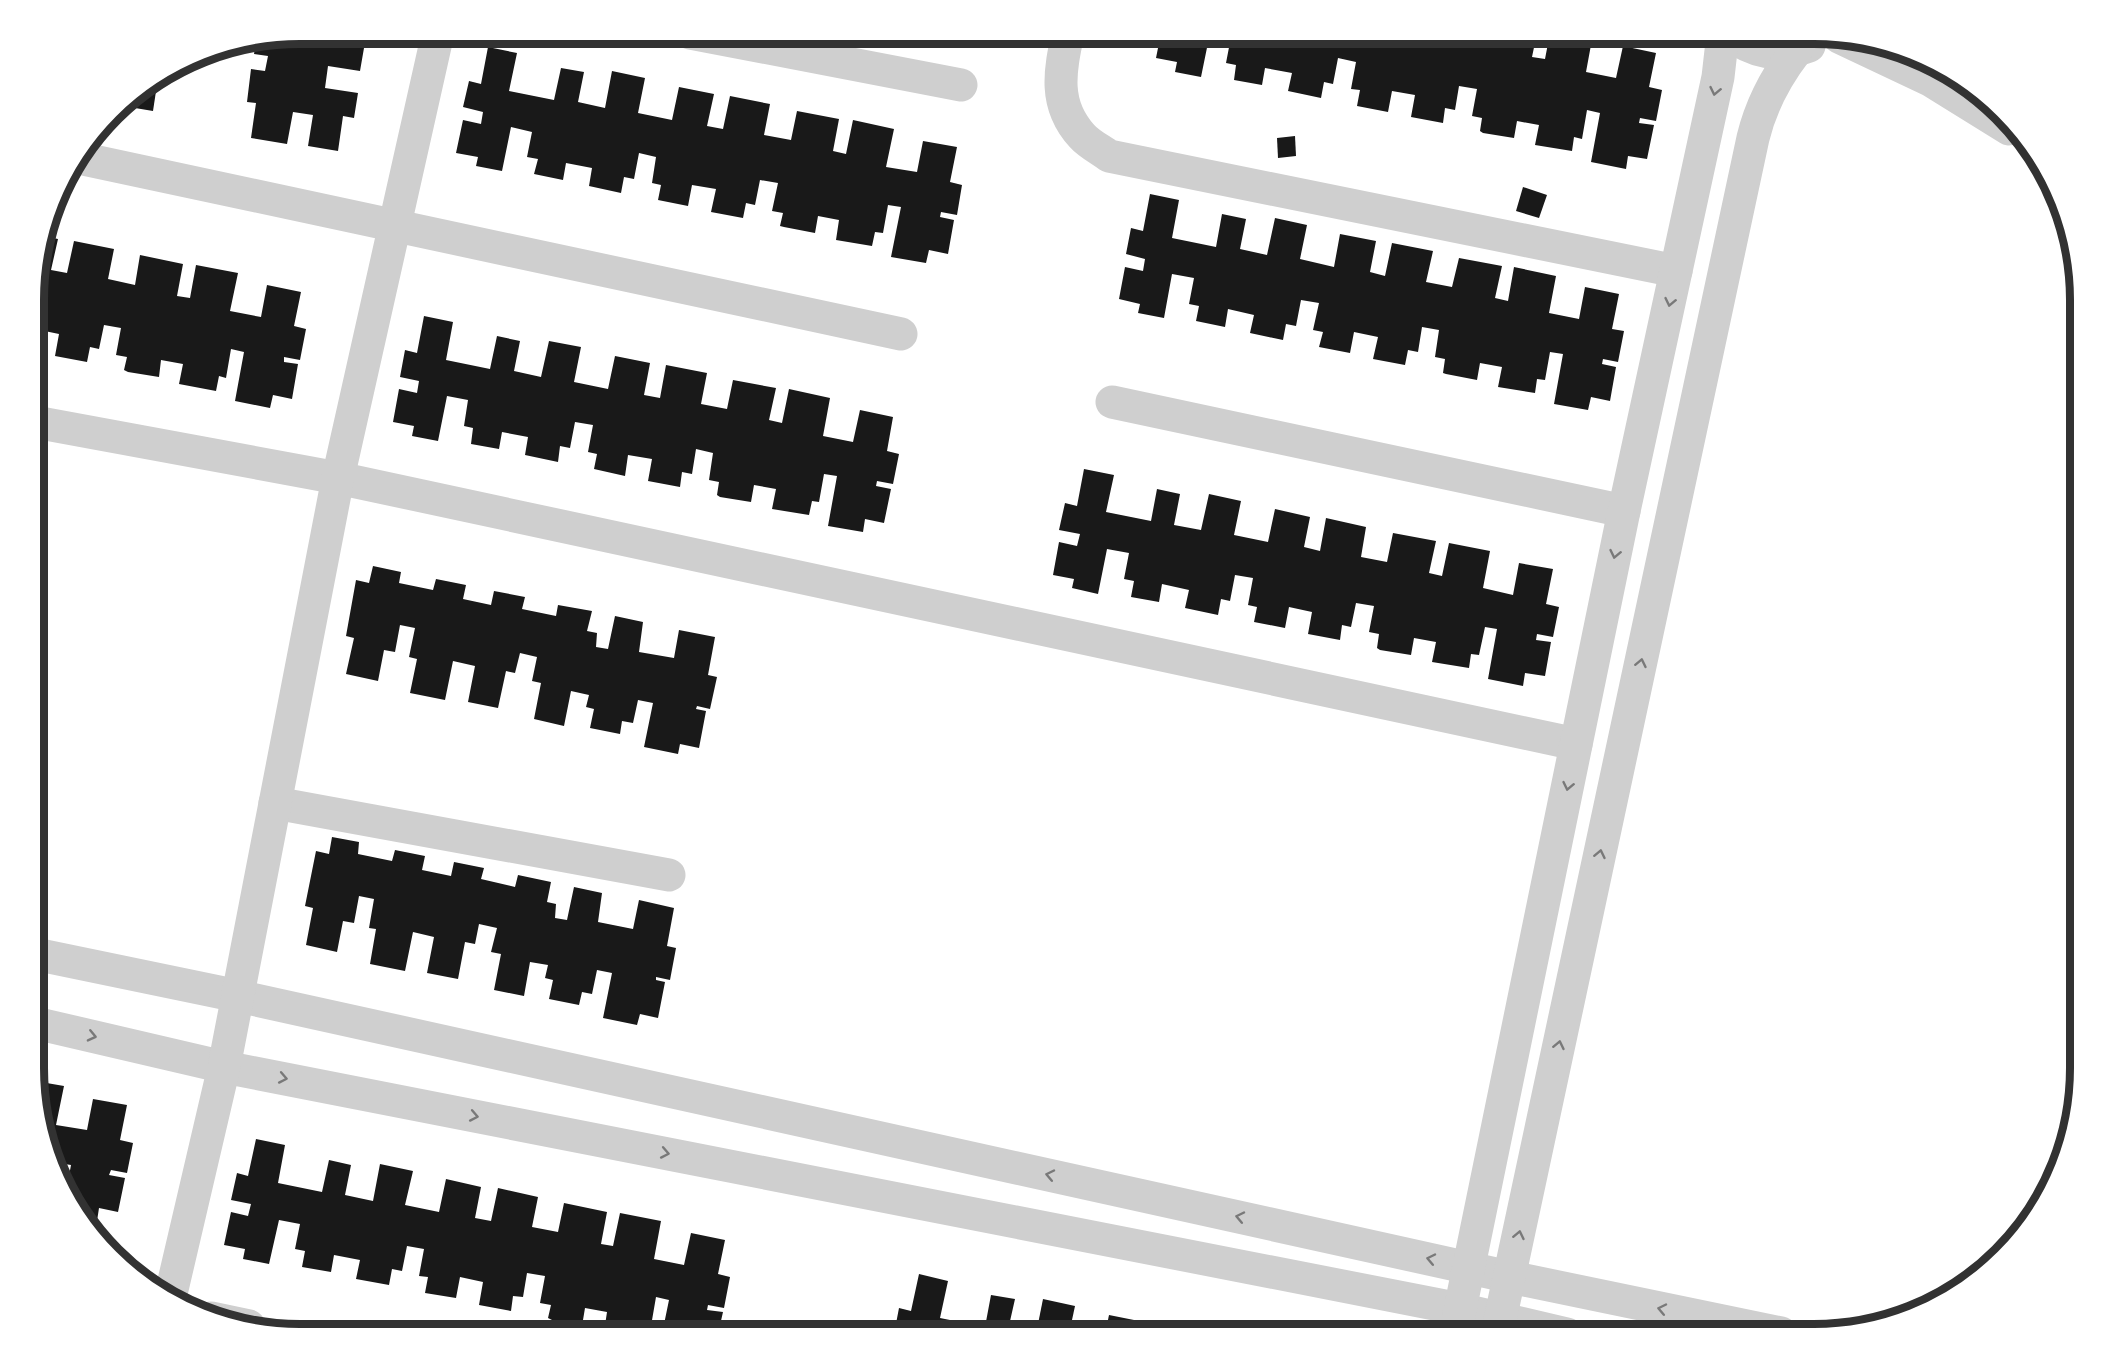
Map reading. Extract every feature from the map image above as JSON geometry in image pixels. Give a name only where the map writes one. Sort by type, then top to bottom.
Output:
[{"type":"street","points":[[172,1290],[224,1067],[338,478],[436,44]]},
{"type":"street","points":[[748,44],[962,85]]},
{"type":"street","points":[[1066,44],[1059,78],[1065,110],[1083,137],[1109,156],[1676,271]]},
{"type":"street","points":[[1457,1321],[1624,511],[1723,44]]},
{"type":"street","points":[[1741,44],[1769,53],[1796,51],[1813,44]]},
{"type":"street","points":[[1862,48],[1930,80],[1999,123]]},
{"type":"street","points":[[1500,1324],[1753,138],[1768,93],[1796,51]]},
{"type":"street","points":[[86,159],[901,334]]},
{"type":"street","points":[[1112,402],[1624,511]]},
{"type":"street","points":[[44,424],[338,478],[1576,744]]},
{"type":"street","points":[[275,803],[669,875]]},
{"type":"street","points":[[44,956],[238,996],[1510,1277],[1733,1324]]},
{"type":"street","points":[[44,1025],[224,1067],[1478,1324]]},
{"type":"building","points":[[283,44],[354,44],[353,47],[364,48],[360,71],[328,66],[325,88],[358,93],[354,118],[343,116],[338,151],[308,146],[313,115],[293,112],[287,144],[251,138],[256,103],[247,102],[251,69],[265,71],[268,56],[254,54],[255,47]]},
{"type":"building","points":[[1159,44],[1208,44],[1201,77],[1175,72],[1177,62],[1156,58]]},
{"type":"building","points":[[1230,44],[1481,44],[1490,46],[1490,44],[1535,44],[1532,57],[1545,59],[1548,44],[1591,44],[1586,72],[1616,78],[1623,46],[1656,53],[1649,87],[1662,90],[1656,121],[1640,118],[1639,123],[1654,125],[1647,159],[1628,156],[1626,169],[1591,162],[1600,113],[1587,110],[1582,139],[1574,137],[1572,151],[1535,145],[1539,125],[1517,121],[1514,138],[1483,133],[1480,131],[1482,118],[1472,116],[1477,89],[1459,86],[1455,110],[1445,108],[1443,123],[1411,117],[1415,95],[1392,91],[1388,112],[1357,106],[1360,90],[1351,89],[1356,62],[1338,58],[1333,84],[1324,82],[1321,98],[1288,91],[1292,73],[1265,68],[1262,85],[1234,80],[1236,65],[1226,63]]},
{"type":"building","points":[[488,47],[517,53],[509,91],[554,100],[561,68],[584,72],[578,102],[605,108],[612,71],[645,78],[638,113],[672,120],[679,87],[714,94],[707,126],[723,129],[730,96],[770,104],[764,135],[791,140],[797,111],[839,119],[833,151],[846,154],[853,120],[894,129],[886,167],[917,172],[923,141],[957,147],[950,182],[962,185],[957,215],[941,212],[940,217],[954,220],[948,254],[929,250],[926,263],[891,257],[901,207],[888,205],[883,233],[875,232],[872,246],[836,240],[839,220],[818,216],[815,233],[780,226],[783,213],[772,211],[778,183],[760,180],[755,205],[746,203],[743,218],[711,212],[716,189],[692,185],[688,206],[658,200],[661,185],[652,183],[656,157],[639,153],[634,179],[624,177],[621,193],[589,186],[592,168],[566,163],[563,180],[534,174],[538,159],[527,157],[532,132],[511,127],[502,171],[476,166],[478,157],[456,153],[463,120],[481,124],[483,112],[463,107],[469,81],[481,84]]},
{"type":"building","points":[[157,87],[153,111],[131,107]]},
{"type":"building","points":[[1295,136],[1296,156],[1278,158],[1277,138]]},
{"type":"building","points":[[1523,187],[1547,195],[1539,218],[1516,211]]},
{"type":"building","points":[[1150,194],[1179,200],[1172,238],[1216,247],[1222,214],[1246,219],[1240,249],[1267,255],[1275,218],[1307,225],[1300,259],[1334,267],[1340,234],[1376,241],[1370,272],[1385,276],[1392,243],[1433,251],[1426,282],[1452,287],[1459,258],[1502,266],[1495,298],[1508,301],[1514,267],[1556,276],[1549,313],[1579,319],[1585,287],[1619,294],[1612,329],[1624,331],[1618,362],[1603,359],[1602,364],[1616,367],[1610,401],[1591,397],[1588,410],[1554,404],[1563,354],[1550,352],[1545,380],[1537,379],[1535,393],[1498,387],[1502,367],[1480,363],[1477,380],[1443,373],[1445,359],[1435,357],[1439,330],[1422,327],[1418,352],[1408,350],[1405,365],[1373,359],[1378,337],[1354,332],[1350,353],[1319,347],[1323,332],[1313,330],[1319,303],[1301,300],[1296,326],[1286,324],[1283,340],[1250,333],[1254,315],[1228,309],[1225,327],[1196,321],[1199,306],[1189,304],[1194,278],[1172,274],[1164,318],[1138,313],[1140,304],[1119,299],[1125,267],[1143,271],[1145,259],[1126,254],[1131,228],[1143,231]]},
{"type":"building","points":[[51,237],[58,239],[51,270],[67,273],[74,241],[114,249],[108,279],[135,285],[140,255],[183,264],[177,296],[190,298],[196,265],[238,273],[230,311],[261,317],[267,285],[301,292],[294,326],[306,329],[300,360],[284,357],[284,362],[298,364],[292,399],[273,395],[270,408],[235,401],[244,352],[231,349],[226,378],[219,376],[216,391],[179,384],[183,364],[161,360],[159,377],[124,370],[127,357],[116,355],[121,328],[104,325],[99,349],[90,347],[87,362],[55,356],[59,334],[44,331],[44,283]]},
{"type":"building","points":[[424,316],[453,322],[446,360],[490,369],[497,336],[520,341],[514,371],[541,377],[549,341],[581,347],[574,382],[608,389],[615,356],[650,363],[644,395],[660,398],[666,365],[707,373],[701,404],[727,409],[733,380],[776,388],[769,420],[782,423],[789,389],[830,398],[823,436],[853,442],[860,410],[893,417],[887,451],[899,454],[893,484],[877,481],[876,486],[891,489],[884,523],[865,519],[863,532],[828,526],[837,476],[824,474],[819,502],[812,501],[809,515],[772,509],[776,489],[754,485],[751,502],[720,497],[717,495],[719,482],[709,480],[713,453],[696,449],[692,474],[682,472],[680,487],[648,481],[652,459],[628,455],[625,476],[594,469],[597,454],[588,452],[593,425],[575,422],[570,448],[560,446],[558,462],[525,455],[528,437],[502,432],[499,449],[471,444],[473,428],[464,426],[468,400],[447,396],[438,441],[412,436],[414,426],[393,422],[399,389],[417,393],[419,381],[400,377],[405,350],[417,353]]},
{"type":"building","points":[[1084,469],[1114,475],[1106,512],[1151,521],[1157,489],[1180,494],[1174,525],[1201,530],[1209,494],[1241,501],[1234,535],[1268,542],[1275,509],[1310,517],[1304,547],[1320,551],[1326,518],[1366,527],[1361,557],[1387,562],[1393,533],[1436,541],[1429,573],[1442,576],[1449,543],[1490,551],[1483,588],[1513,595],[1519,563],[1553,569],[1546,604],[1559,607],[1553,637],[1537,634],[1536,640],[1551,642],[1545,676],[1525,673],[1523,686],[1488,679],[1497,629],[1485,627],[1479,655],[1471,654],[1469,668],[1432,662],[1436,642],[1414,638],[1411,655],[1380,650],[1377,648],[1379,634],[1369,632],[1374,606],[1356,603],[1351,627],[1342,625],[1340,640],[1308,634],[1312,612],[1289,607],[1285,628],[1254,622],[1257,607],[1248,605],[1253,578],[1235,575],[1230,601],[1221,599],[1218,615],[1185,608],[1189,590],[1162,584],[1159,602],[1131,597],[1134,581],[1124,579],[1129,553],[1107,549],[1098,594],[1072,588],[1074,579],[1053,575],[1059,542],[1077,546],[1080,534],[1059,530],[1065,503],[1077,506]]},
{"type":"building","points":[[373,566],[401,572],[399,583],[433,590],[436,579],[466,585],[463,599],[491,605],[494,591],[525,597],[522,609],[556,616],[558,605],[592,611],[587,631],[597,633],[596,647],[608,649],[615,616],[643,622],[639,652],[674,658],[679,630],[715,637],[708,675],[717,677],[710,709],[697,706],[696,709],[706,711],[699,748],[680,744],[678,754],[644,747],[653,703],[638,700],[633,723],[622,721],[620,734],[590,728],[594,709],[586,707],[589,695],[571,691],[564,726],[534,719],[541,683],[532,681],[537,657],[520,653],[515,673],[506,671],[498,708],[468,702],[475,666],[453,661],[445,700],[410,693],[417,659],[409,657],[415,628],[400,625],[395,652],[384,650],[378,681],[346,674],[354,638],[346,636],[356,580],[369,583]]},
{"type":"building","points":[[332,837],[359,842],[358,854],[392,861],[395,850],[425,856],[422,870],[451,876],[454,862],[484,868],[481,879],[515,887],[518,875],[551,882],[547,902],[556,904],[555,918],[567,920],[574,887],[602,893],[598,922],[633,929],[639,900],[674,908],[667,946],[676,948],[670,980],[656,977],[656,980],[665,982],[658,1018],[640,1014],[637,1025],[603,1018],[612,973],[597,970],[592,994],[582,992],[579,1005],[549,999],[553,980],[545,978],[548,965],[530,962],[524,996],[494,990],[501,954],[491,952],[497,928],[479,924],[475,944],[465,942],[458,979],[427,973],[434,937],[413,932],[405,971],[370,964],[376,929],[369,928],[374,899],[359,896],[354,923],[343,921],[337,952],[306,945],[313,908],[305,906],[316,851],[329,854]]},
{"type":"building","points":[[44,1083],[64,1086],[56,1125],[87,1130],[93,1099],[127,1105],[120,1140],[133,1143],[127,1173],[111,1170],[109,1175],[125,1178],[118,1212],[99,1208],[97,1221],[94,1221],[69,1178],[71,1165],[62,1164],[57,1150],[48,1117]]},
{"type":"building","points":[[256,1139],[285,1145],[278,1183],[322,1192],[329,1160],[351,1165],[345,1195],[373,1201],[380,1164],[413,1171],[405,1205],[439,1212],[446,1179],[481,1187],[475,1218],[491,1221],[498,1188],[538,1197],[532,1227],[558,1232],[564,1203],[607,1212],[601,1244],[613,1246],[620,1213],[661,1221],[654,1259],[684,1265],[691,1233],[725,1240],[718,1274],[730,1277],[724,1308],[708,1305],[707,1310],[723,1312],[720,1324],[664,1324],[669,1300],[656,1297],[651,1324],[605,1324],[607,1312],[585,1308],[582,1324],[552,1320],[548,1318],[551,1305],[540,1303],[545,1276],[527,1273],[523,1297],[513,1296],[511,1311],[479,1305],[483,1282],[460,1277],[456,1298],[425,1293],[428,1277],[419,1276],[424,1249],[407,1246],[402,1271],[392,1269],[389,1285],[356,1279],[360,1260],[334,1255],[331,1272],[302,1267],[305,1251],[295,1249],[300,1224],[279,1220],[269,1264],[243,1259],[245,1249],[224,1245],[231,1212],[248,1216],[251,1204],[231,1200],[237,1173],[248,1176]]},
{"type":"building","points":[[919,1274],[948,1281],[940,1318],[970,1324],[896,1324],[899,1308],[911,1311]]},
{"type":"building","points":[[991,1295],[1015,1299],[1009,1324],[986,1324]]},
{"type":"building","points":[[1043,1299],[1075,1306],[1071,1324],[1038,1324]]},
{"type":"building","points":[[1109,1315],[1144,1322],[1144,1324],[1107,1324]]}]
